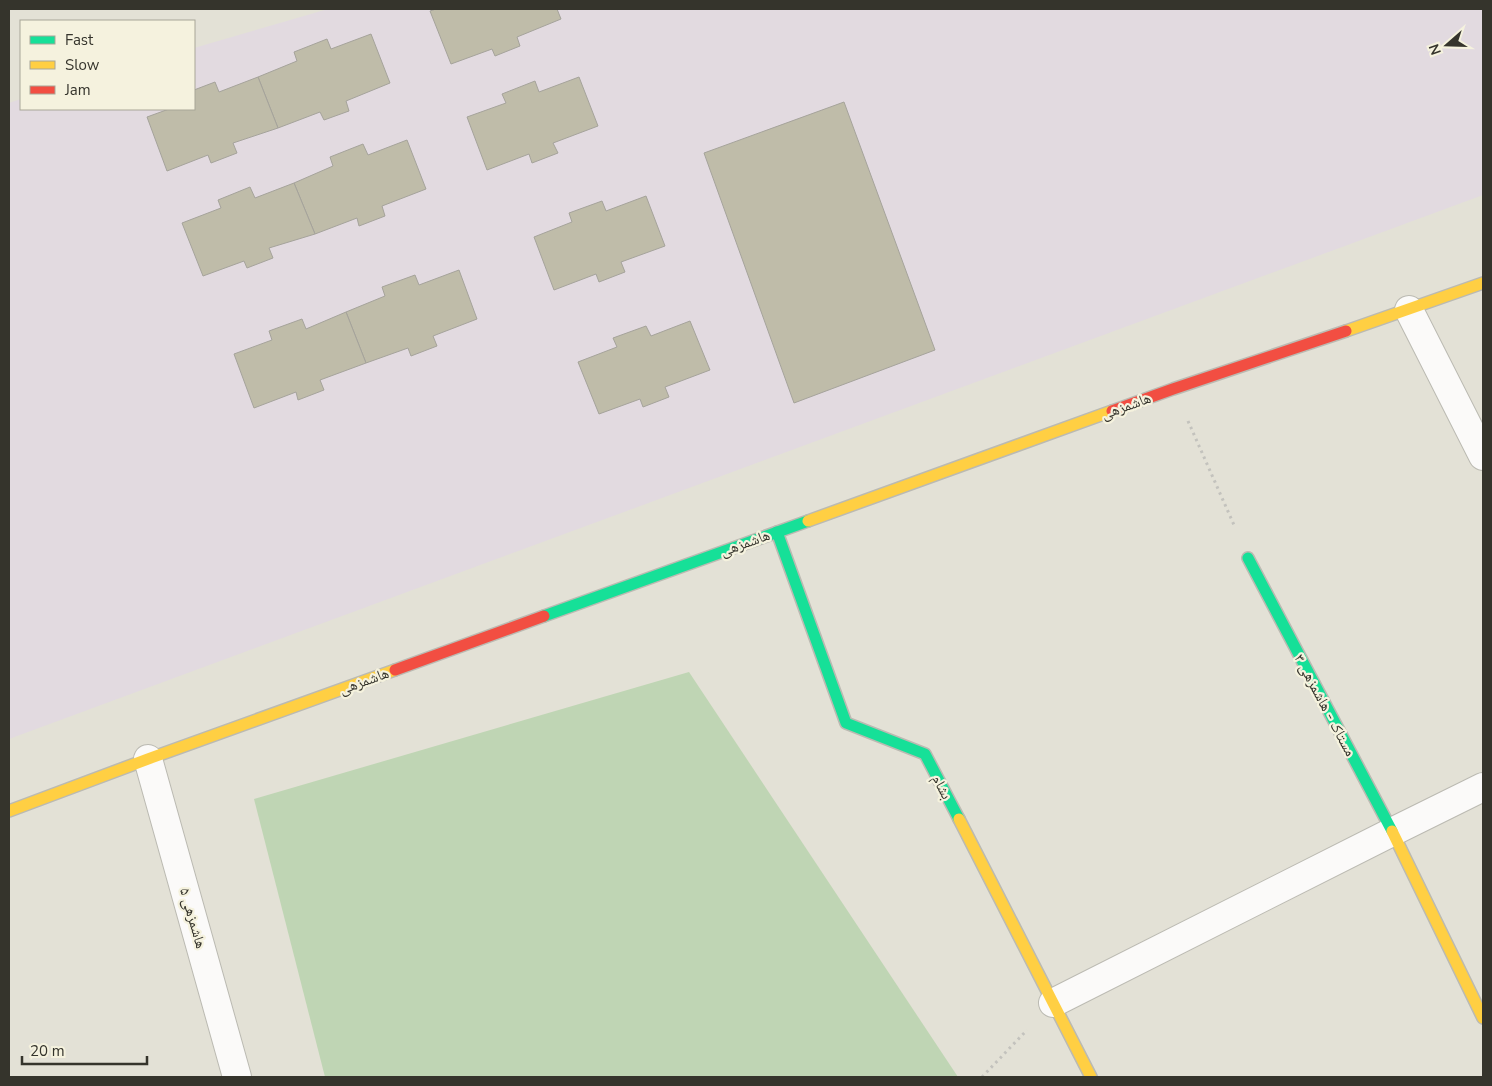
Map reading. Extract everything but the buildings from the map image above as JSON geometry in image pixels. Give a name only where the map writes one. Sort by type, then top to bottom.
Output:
[{"type":"street","name":"هاشمزهی","points":[[9,811],[148,759],[1173,389],[1409,310],[1483,283]]},
{"type":"street","points":[[1409,310],[1483,456]]},
{"type":"street","name":"بشام","points":[[777,532],[846,723],[925,754],[1091,1077]]},
{"type":"street","name":"مستاک - هاشمزهی ۳","points":[[1248,558],[1392,832],[1483,1018]]},
{"type":"street","name":"هاشمزهی ۵","points":[[148,759],[237,1077]]},
{"type":"street","points":[[1053,1002],[1483,787]]},
{"type":"path","points":[[1173,389],[1248,558]]},
{"type":"path","points":[[982,1077],[1053,1002]]},
{"type":"shaded area","points":[[328,9],[1483,9],[1483,195],[9,739],[9,103],[20,99],[20,110],[195,110],[195,48]]},
{"type":"green space","points":[[689,672],[958,1077],[325,1077],[254,799]]},
{"type":"traffic: fast","points":[[544,616],[808,521]]},
{"type":"traffic: fast","points":[[777,532],[846,723],[925,754],[959,819]]},
{"type":"traffic: fast","points":[[1248,558],[1392,831]]},
{"type":"traffic: slow","points":[[1346,331],[1483,283]]},
{"type":"traffic: slow","points":[[808,521],[1112,411]]},
{"type":"traffic: slow","points":[[9,811],[395,670]]},
{"type":"traffic: slow","points":[[959,819],[1091,1077]]},
{"type":"traffic: slow","points":[[1392,831],[1483,1018]]},
{"type":"traffic: jam","points":[[1112,411],[1346,331]]},
{"type":"traffic: jam","points":[[395,670],[544,616]]}]
